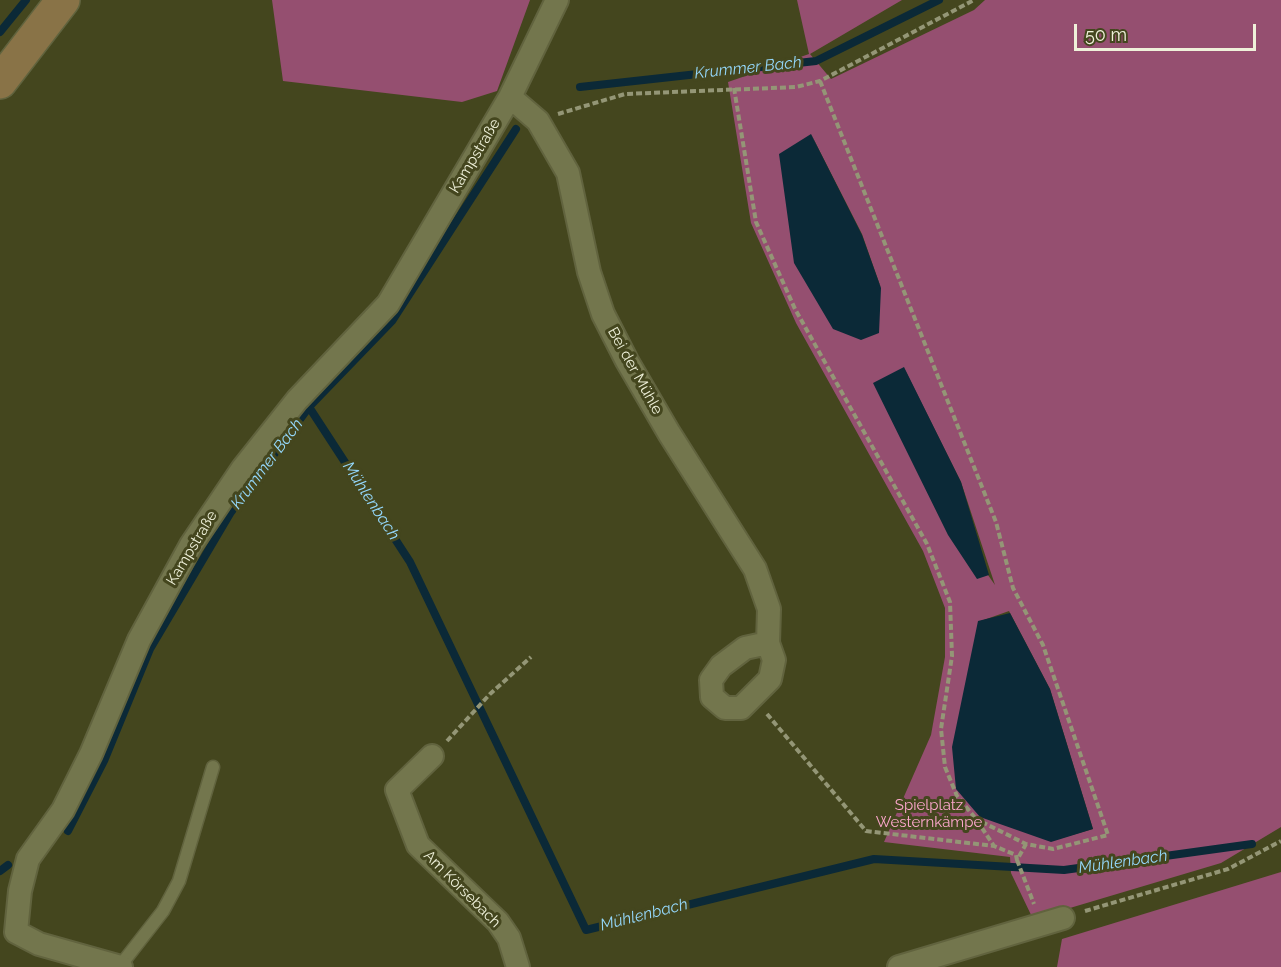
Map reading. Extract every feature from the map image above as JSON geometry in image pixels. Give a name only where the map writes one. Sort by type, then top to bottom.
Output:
[{"type":"street","points":[[0,82],[63,0]]},
{"type":"street","name":"Kampstraße","points":[[8,937],[28,860],[63,810],[91,754],[138,639],[191,545],[243,468],[297,400],[388,304],[510,97],[557,0]]},
{"type":"street","name":"Bei der Mühle","points":[[510,97],[538,121],[568,173],[589,272],[603,314],[669,433],[755,569],[769,609],[768,643],[774,660],[770,679],[754,698]]},
{"type":"street","points":[[754,698],[741,708],[725,708],[712,697],[711,680],[721,666],[745,648],[768,643]]},
{"type":"street","name":"Am Körsebach","points":[[432,756],[397,790],[418,845],[498,922],[509,938],[518,967]]},
{"type":"street","points":[[899,967],[1053,921]]},
{"type":"street","points":[[8,937],[120,967]]},
{"type":"lane","points":[[120,967],[163,910],[179,881],[213,767]]},
{"type":"path","points":[[538,121],[625,94],[796,87],[820,81],[974,0]]},
{"type":"path","points":[[820,81],[996,522],[1012,588],[1043,645],[1108,835],[1053,849],[1026,844],[976,819]]},
{"type":"path","points":[[734,88],[756,222],[795,309],[927,544],[950,602],[952,656],[941,729],[945,767],[957,796],[994,846]]},
{"type":"path","points":[[432,756],[471,717],[490,694],[531,657]]},
{"type":"path","points":[[754,698],[866,831],[994,846],[1016,855],[1021,876],[1053,921],[1228,869],[1281,841]]},
{"type":"path","points":[[1017,860],[1026,844]]},
{"type":"green space","points":[[272,0],[530,0],[497,91],[462,102],[283,81]]},
{"type":"green space","name":"Spielplatz Westernkämpe","points":[[797,0],[902,0],[810,54],[831,79],[974,10],[985,0],[1281,0],[1281,827],[1221,863],[1033,919],[1011,873],[1010,857],[884,842],[931,735],[945,657],[945,608],[923,551],[796,323],[751,223],[728,82],[809,54]],"holes":[[[811,134],[862,234],[881,288]],[[904,368],[961,482],[995,585],[988,575]],[[1009,611],[1050,689],[1093,829],[1051,841],[978,622]]]},
{"type":"green space","points":[[1281,872],[1281,967],[1057,967],[1062,939]]},
{"type":"water","points":[[811,134],[862,235],[881,288],[879,333],[861,340],[833,329],[794,263],[779,154]]},
{"type":"water","points":[[904,367],[961,482],[989,575],[977,579],[948,535],[873,383]]},
{"type":"water","points":[[1010,613],[1050,689],[1093,829],[1051,842],[980,817],[956,789],[952,747],[978,621]]},
{"type":"waterway","points":[[0,32],[26,0]]},
{"type":"waterway","name":"Krummer Bach","points":[[580,87],[816,61],[939,0]]},
{"type":"waterway","name":"Krummer Bach","points":[[68,831],[104,761],[150,649],[231,512],[309,407],[392,321],[516,129]]},
{"type":"waterway","name":"Mühlenbach","points":[[309,407],[410,562],[586,930],[874,859],[1064,870],[1252,844]]},
{"type":"waterway","name":"Krummer Bach","points":[[0,871],[8,865]]}]
